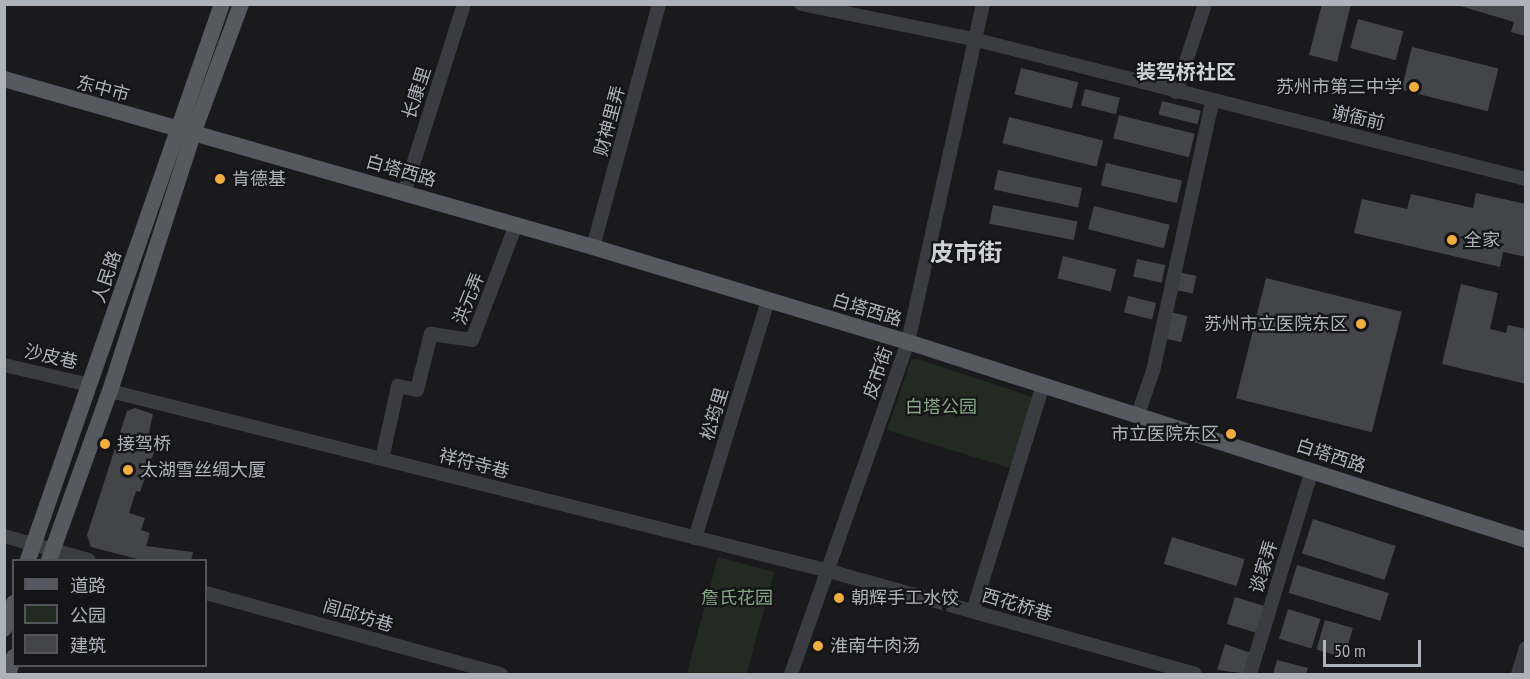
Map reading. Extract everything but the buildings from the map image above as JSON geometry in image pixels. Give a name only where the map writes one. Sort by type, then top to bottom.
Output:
[{"type":"main road","name":"人民路","points":[[50,555],[110,392],[222,4]]},
{"type":"main road","name":"人民路","points":[[29,559],[90,385],[185,129],[240,4]]},
{"type":"main road","name":"东中市","points":[[4,79],[185,129]]},
{"type":"main road","name":"白塔西路","points":[[185,129],[593,247],[908,342],[1526,540]]},
{"type":"main road","points":[[4,630],[12,608]]},
{"type":"street","name":"长康里","points":[[404,193],[464,4]]},
{"type":"street","name":"财神里弄","points":[[593,247],[660,4]]},
{"type":"street","name":"谢衙前","points":[[801,4],[973,39],[1212,102],[1526,179]]},
{"type":"street","name":"皮市街","points":[[791,675],[830,572],[908,342],[973,39],[983,4]]},
{"type":"street","points":[[1176,92],[1205,4]]},
{"type":"street","points":[[1138,414],[1154,371],[1212,102]]},
{"type":"street","name":"洪元弄","points":[[382,459],[398,386],[417,390],[431,334],[472,340],[486,311],[516,225]]},
{"type":"street","name":"松筠里","points":[[695,538],[768,300]]},
{"type":"street","name":"沙皮巷","points":[[4,365],[90,385]]},
{"type":"street","points":[[973,611],[1043,384]]},
{"type":"street","name":"祥符寺巷","points":[[110,392],[830,572]]},
{"type":"street","name":"谈家弄","points":[[1250,675],[1312,470]]},
{"type":"street","points":[[4,536],[34,544],[50,555],[76,559]]},
{"type":"street","name":"西花桥巷","points":[[830,572],[1195,675]]},
{"type":"street","name":"闾邱坊巷","points":[[207,592],[501,675]]},
{"type":"street","points":[[1518,675],[1526,648]]},
{"type":"green space","name":"白塔公园","points":[[918,359],[1039,399],[1016,470],[887,430],[911,360]]},
{"type":"green space","name":"詹氏花园","points":[[718,557],[774,572],[747,674],[687,674]]},
{"type":"place","name":"苏州市第三中学","points":[[1414,87]]},
{"type":"place","name":"肯德基","points":[[220,179]]},
{"type":"place","name":"全家","points":[[1452,240]]},
{"type":"place","name":"苏州市立医院东区","points":[[1361,324]]},
{"type":"place","name":"市立医院东区","points":[[1231,434]]},
{"type":"place","name":"接驾桥","points":[[105,444]]},
{"type":"place","name":"太湖雪丝绸大厦","points":[[128,470]]},
{"type":"place","name":"朝辉手工水饺","points":[[839,598]]},
{"type":"place","name":"淮南牛肉汤","points":[[818,646]]},
{"type":"district","name":"装驾桥社区","points":[[1186,72]]},
{"type":"district","name":"皮市街","points":[[966,253]]}]
